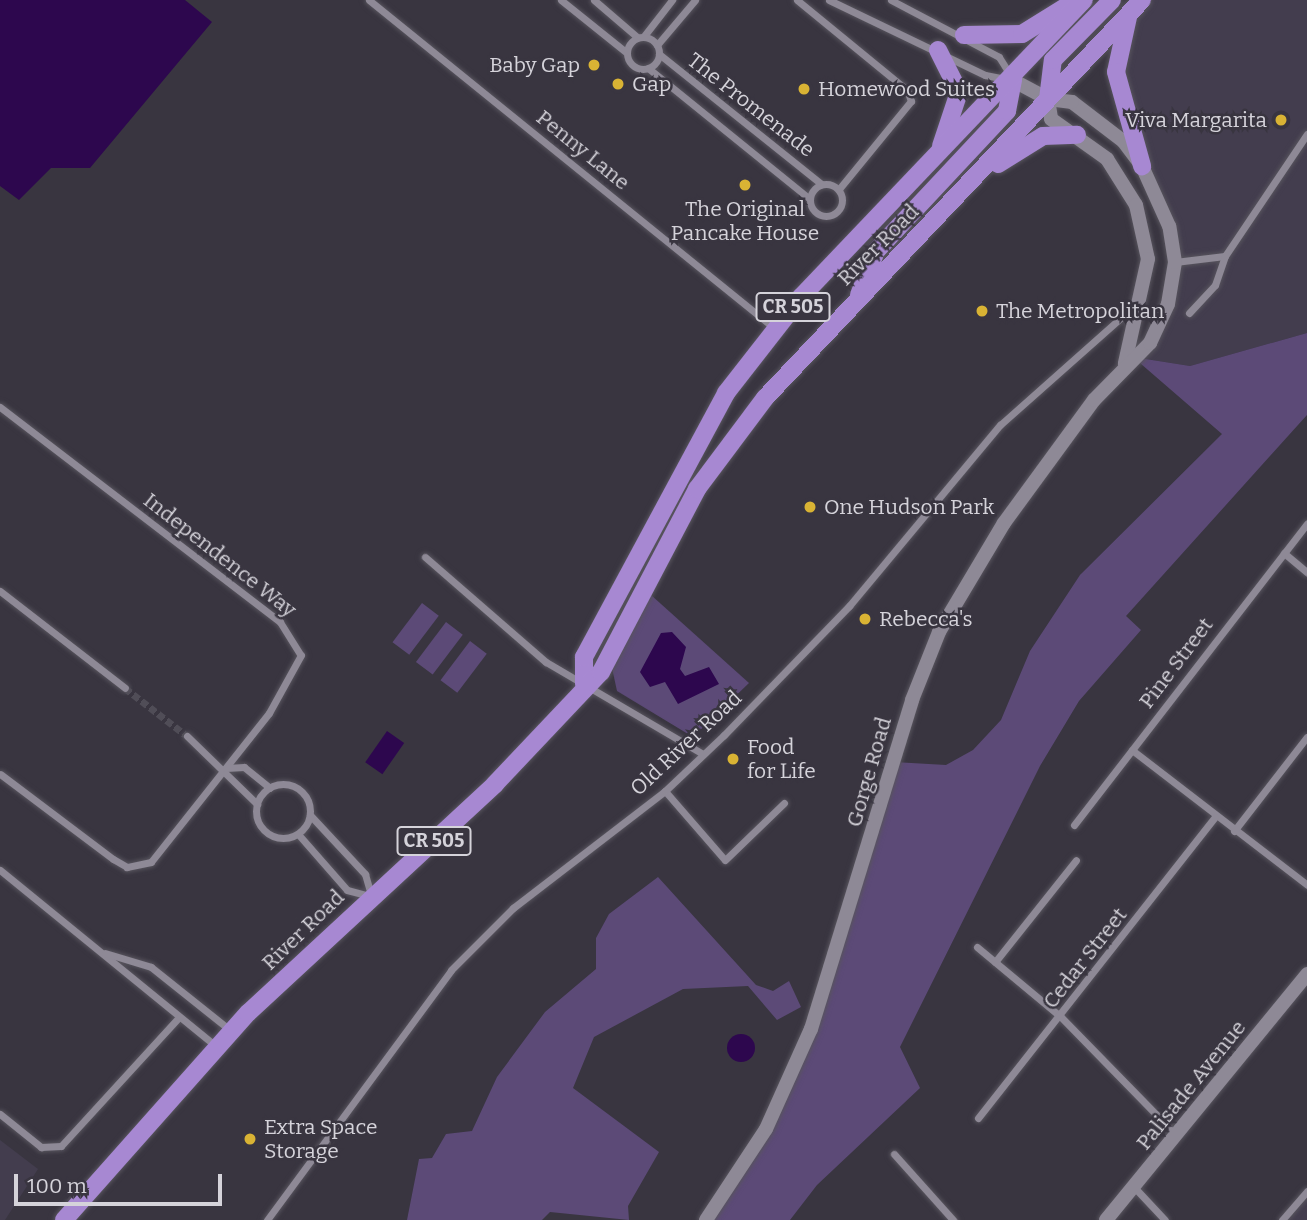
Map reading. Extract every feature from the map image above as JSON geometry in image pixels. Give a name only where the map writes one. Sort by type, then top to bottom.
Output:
[{"type":"main road","points":[[964,35],[1022,34],[1076,0]]},
{"type":"main road","name":"River Road","points":[[584,684],[583,657],[670,491],[726,393],[775,329],[934,159],[1013,80],[1084,0]]},
{"type":"main road","points":[[1048,99],[1053,60],[1112,0]]},
{"type":"main road","name":"River Road","points":[[64,1220],[232,1031],[371,896],[531,749],[584,684],[601,672],[697,489],[730,441],[859,295],[886,274],[1142,0]]},
{"type":"main road","points":[[1129,13],[1116,72],[1142,166]]},
{"type":"main road","points":[[934,159],[957,111],[959,92],[938,50]]},
{"type":"main road","points":[[859,295],[876,251],[1007,111],[1013,80]]},
{"type":"main road","name":"Gorge Road","points":[[706,1220],[766,1129],[811,1030],[912,700],[938,635],[1003,523],[1125,363],[1150,343],[1168,304],[1175,261],[1161,201],[1142,166],[1123,141],[1072,102],[1048,99],[1013,80]]},
{"type":"main road","name":"Gorge Road","points":[[1048,99],[1051,119],[1107,159],[1136,205],[1148,259],[1142,298],[1125,363]]},
{"type":"main road","points":[[966,186],[1023,145],[1043,136],[1077,135]]},
{"type":"main road","name":"Palisade Avenue","points":[[1106,1220],[1178,1136],[1307,974]]},
{"type":"street","name":"Penny Lane","points":[[369,0],[775,329]]},
{"type":"street","points":[[561,0],[626,51],[635,68],[648,68],[659,54],[657,45]]},
{"type":"street","points":[[594,0],[640,37],[657,45]]},
{"type":"street","points":[[626,51],[672,0]]},
{"type":"street","points":[[657,45],[695,0]]},
{"type":"street","points":[[797,0],[907,90],[911,101],[839,189]]},
{"type":"street","points":[[829,0],[938,50],[985,75],[1013,80]]},
{"type":"street","points":[[891,0],[964,35],[999,57],[1013,80]]},
{"type":"street","name":"The Promenade","points":[[659,54],[821,184]]},
{"type":"street","name":"The Promenade","points":[[648,68],[810,199]]},
{"type":"street","points":[[1189,313],[1215,285],[1225,256],[1307,134]]},
{"type":"street","points":[[821,184],[839,189],[843,201],[831,216],[819,215],[810,199],[821,184]]},
{"type":"street","points":[[1175,261],[1225,256]]},
{"type":"street","name":"Old River Road","points":[[267,1220],[451,970],[548,877],[664,791],[703,754],[849,606],[1000,425],[1142,298]]},
{"type":"street","name":"Independence Way","points":[[0,407],[294,637],[300,655],[294,676],[226,768],[151,862],[127,867],[0,774]]},
{"type":"street","name":"Pine Street","points":[[1074,825],[1307,523]]},
{"type":"street","points":[[1284,552],[1307,572]]},
{"type":"street","points":[[425,557],[537,655],[703,754]]},
{"type":"street","points":[[0,591],[125,688]]},
{"type":"street","points":[[187,736],[226,768],[231,783],[257,804]]},
{"type":"street","points":[[1234,831],[1307,737]]},
{"type":"street","points":[[1132,750],[1215,817],[1307,885]]},
{"type":"street","points":[[226,768],[244,767],[270,788],[299,789],[310,815],[365,874],[371,896],[347,890],[298,834]]},
{"type":"street","points":[[270,788],[257,804],[258,822],[272,836],[298,834]]},
{"type":"street","points":[[664,791],[725,860],[784,803]]},
{"type":"street","points":[[298,834],[310,815]]},
{"type":"street","name":"Cedar Street","points":[[978,1118],[1061,1017],[1215,817]]},
{"type":"street","points":[[995,962],[1076,860]]},
{"type":"street","points":[[0,870],[217,1047]]},
{"type":"street","points":[[977,947],[1061,1017],[1178,1136]]},
{"type":"street","points":[[105,953],[151,967],[232,1031]]},
{"type":"street","points":[[0,1114],[41,1147],[61,1146],[180,1017]]},
{"type":"street","points":[[894,1154],[953,1220]]},
{"type":"street","points":[[1134,1187],[1165,1220]]},
{"type":"street","points":[[1282,1220],[1307,1191]]},
{"type":"shaded area","points":[[0,0],[185,0],[212,22],[90,168],[51,168],[19,200],[0,186]]},
{"type":"shaded area","points":[[1142,0],[1307,0],[1307,333],[1190,366],[1133,357],[1150,343],[1175,261],[1132,125],[1121,43]]},
{"type":"shaded area","points":[[1307,333],[1307,415],[1126,616],[1141,630],[1079,701],[1040,766],[900,1047],[920,1088],[817,1185],[790,1220],[706,1220],[785,1091],[894,762],[946,765],[973,750],[1001,720],[1030,651],[1080,575],[1222,434],[1133,357],[1190,366]]},
{"type":"shaded area","points":[[651,595],[749,683],[693,737],[617,691],[612,668]]},
{"type":"shaded area","points":[[422,603],[439,616],[409,655],[393,642]]},
{"type":"shaded area","points":[[446,622],[463,635],[433,675],[416,662]]},
{"type":"shaded area","points":[[672,632],[686,647],[680,669],[685,676],[709,667],[719,684],[678,704],[665,682],[650,687],[640,672],[661,633]]},
{"type":"shaded area","points":[[470,641],[487,654],[457,693],[441,680]]},
{"type":"shaded area","points":[[387,731],[404,743],[382,774],[365,762]]},
{"type":"shaded area","points":[[658,877],[756,985],[773,991],[789,981],[801,1007],[777,1020],[748,986],[683,989],[594,1037],[573,1088],[659,1152],[628,1206],[629,1220],[550,1212],[542,1220],[407,1220],[419,1159],[432,1158],[446,1134],[472,1131],[497,1077],[545,1012],[596,969],[596,938],[609,914]]},
{"type":"shaded area","points":[[741,1034],[751,1038],[755,1048],[751,1058],[741,1062],[731,1058],[727,1048],[731,1038]]},
{"type":"shaded area","points":[[0,1140],[38,1169],[5,1220],[0,1220]]},
{"type":"shaded area","points":[[1307,1191],[1307,1220],[1282,1220]]},
{"type":"tunnel","points":[[125,688],[187,736]]},
{"type":"place","name":"Baby Gap","points":[[594,65]]},
{"type":"place","name":"Gap","points":[[618,84]]},
{"type":"place","name":"Homewood Suites","points":[[804,89]]},
{"type":"place","name":"Viva Margarita","points":[[1281,120]]},
{"type":"place","name":"The Original Pancake House","points":[[745,185]]},
{"type":"place","name":"The Metropolitan","points":[[982,311]]},
{"type":"place","name":"One Hudson Park","points":[[810,507]]},
{"type":"place","name":"Rebecca's","points":[[865,619]]},
{"type":"place","name":"Food for Life","points":[[733,759]]},
{"type":"place","name":"Extra Space Storage","points":[[250,1139]]}]
